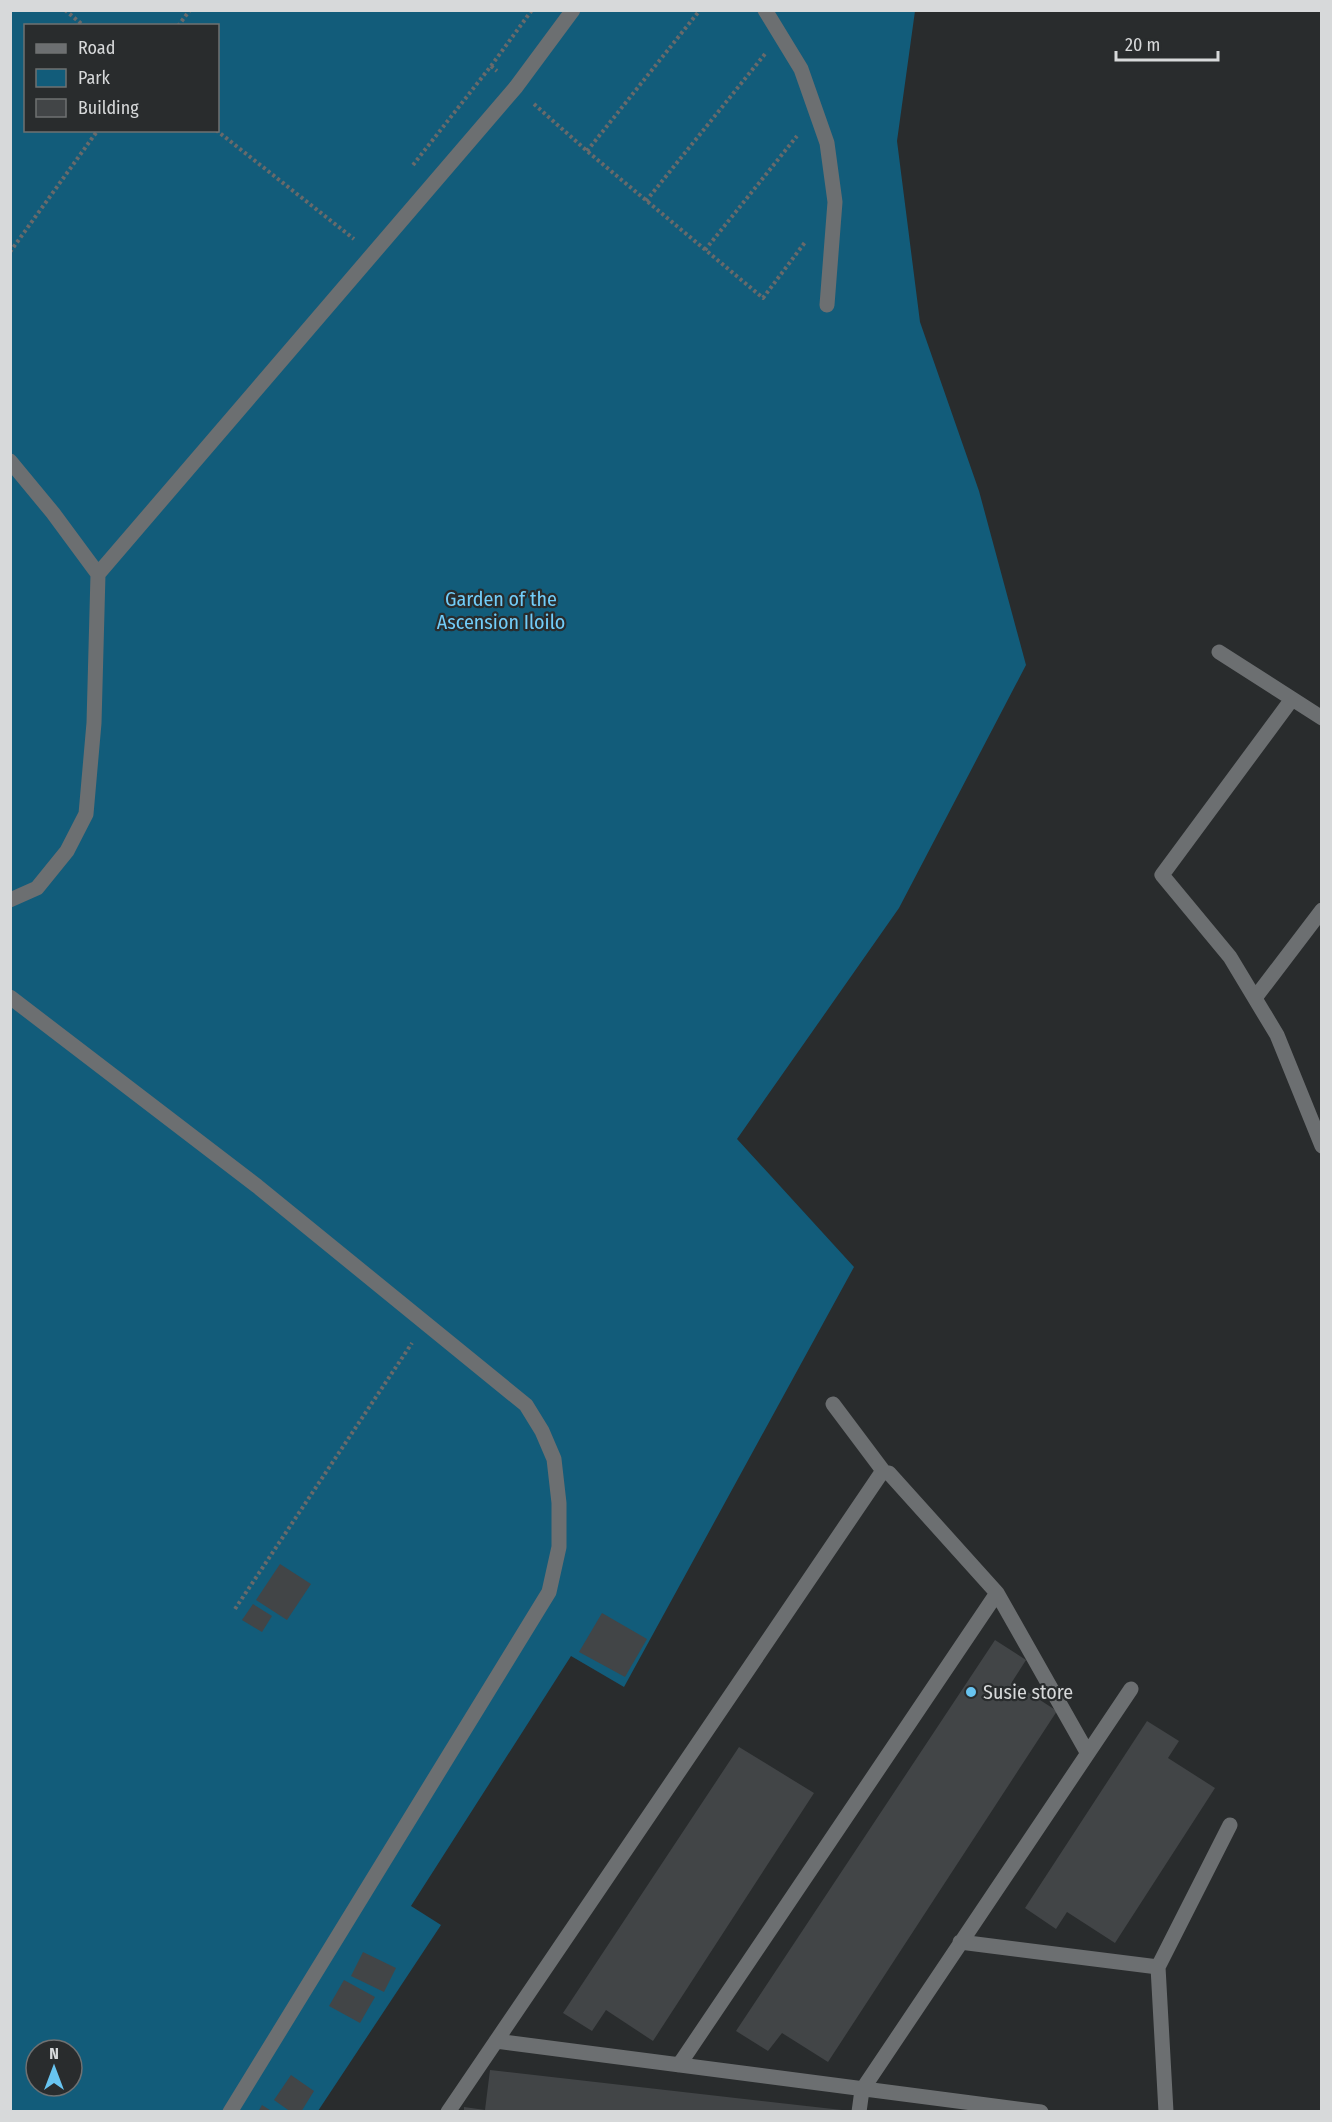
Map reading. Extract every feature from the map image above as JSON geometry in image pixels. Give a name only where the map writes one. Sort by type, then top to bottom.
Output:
[{"type":"street","points":[[765,10],[801,69],[827,143],[835,202],[827,304]]},
{"type":"street","points":[[98,574],[516,87],[563,14]]},
{"type":"street","points":[[10,461],[53,513],[98,574],[94,723],[86,814],[67,851],[37,888],[10,900]]},
{"type":"street","points":[[1219,652],[1322,718]]},
{"type":"street","points":[[1292,699],[1161,875],[1230,957],[1277,1035],[1322,1146]]},
{"type":"street","points":[[1255,998],[1322,910]]},
{"type":"street","points":[[10,997],[257,1186],[526,1405],[542,1431],[554,1459],[559,1503],[559,1546],[549,1592],[231,2112]]},
{"type":"street","points":[[833,1404],[884,1473]]},
{"type":"street","points":[[448,2112],[880,1475],[889,1473],[997,1593],[1087,1752]]},
{"type":"street","points":[[679,2065],[997,1593]]},
{"type":"street","points":[[859,2112],[862,2090],[1131,1689]]},
{"type":"street","points":[[1166,2112],[1158,1967],[1230,1825]]},
{"type":"street","points":[[960,1942],[1158,1967]]},
{"type":"street","points":[[496,2041],[1041,2112]]},
{"type":"path","points":[[65,10],[82,24]]},
{"type":"path","points":[[179,24],[189,10]]},
{"type":"path","points":[[411,166],[491,66],[531,10]]},
{"type":"path","points":[[587,151],[700,10]]},
{"type":"path","points":[[646,201],[780,35]]},
{"type":"path","points":[[491,66],[587,151],[763,298],[806,240]]},
{"type":"path","points":[[705,250],[816,113]]},
{"type":"path","points":[[10,252],[97,132]]},
{"type":"path","points":[[218,132],[353,240],[361,230]]},
{"type":"path","points":[[235,1609],[426,1323]]},
{"type":"green space","name":"Garden of the Ascension Iloilo","points":[[11,11],[915,11],[897,141],[920,322],[979,491],[1026,665],[899,908],[737,1139],[854,1267],[624,1687],[571,1656],[411,1906],[441,1925],[318,2111],[11,2112]]},
{"type":"building","points":[[280,1564],[311,1584],[287,1620],[256,1600]]},
{"type":"building","points":[[253,1604],[272,1616],[262,1632],[242,1620]]},
{"type":"building","points":[[602,1613],[647,1639],[625,1677],[579,1652]]},
{"type":"building","points":[[995,1640],[1026,1660],[1012,1682],[1057,1711],[828,2062],[782,2033],[768,2051],[736,2031]]},
{"type":"building","points":[[1147,1721],[1179,1741],[1168,1758],[1215,1788],[1115,1943],[1067,1912],[1056,1929],[1025,1908]]},
{"type":"building","points":[[739,1747],[814,1793],[653,2041],[606,2010],[592,2031],[563,2013]]},
{"type":"building","points":[[363,1952],[396,1968],[384,1992],[351,1976]]},
{"type":"building","points":[[344,1980],[375,1997],[360,2023],[329,2006]]},
{"type":"building","points":[[490,2070],[842,2110],[842,2112],[464,2112],[464,2107],[485,2110]]},
{"type":"building","points":[[291,2075],[314,2091],[301,2112],[291,2112],[274,2100]]},
{"type":"building","points":[[262,2105],[273,2112],[258,2112]]},
{"type":"place","name":"Susie store","points":[[971,1692]]}]
